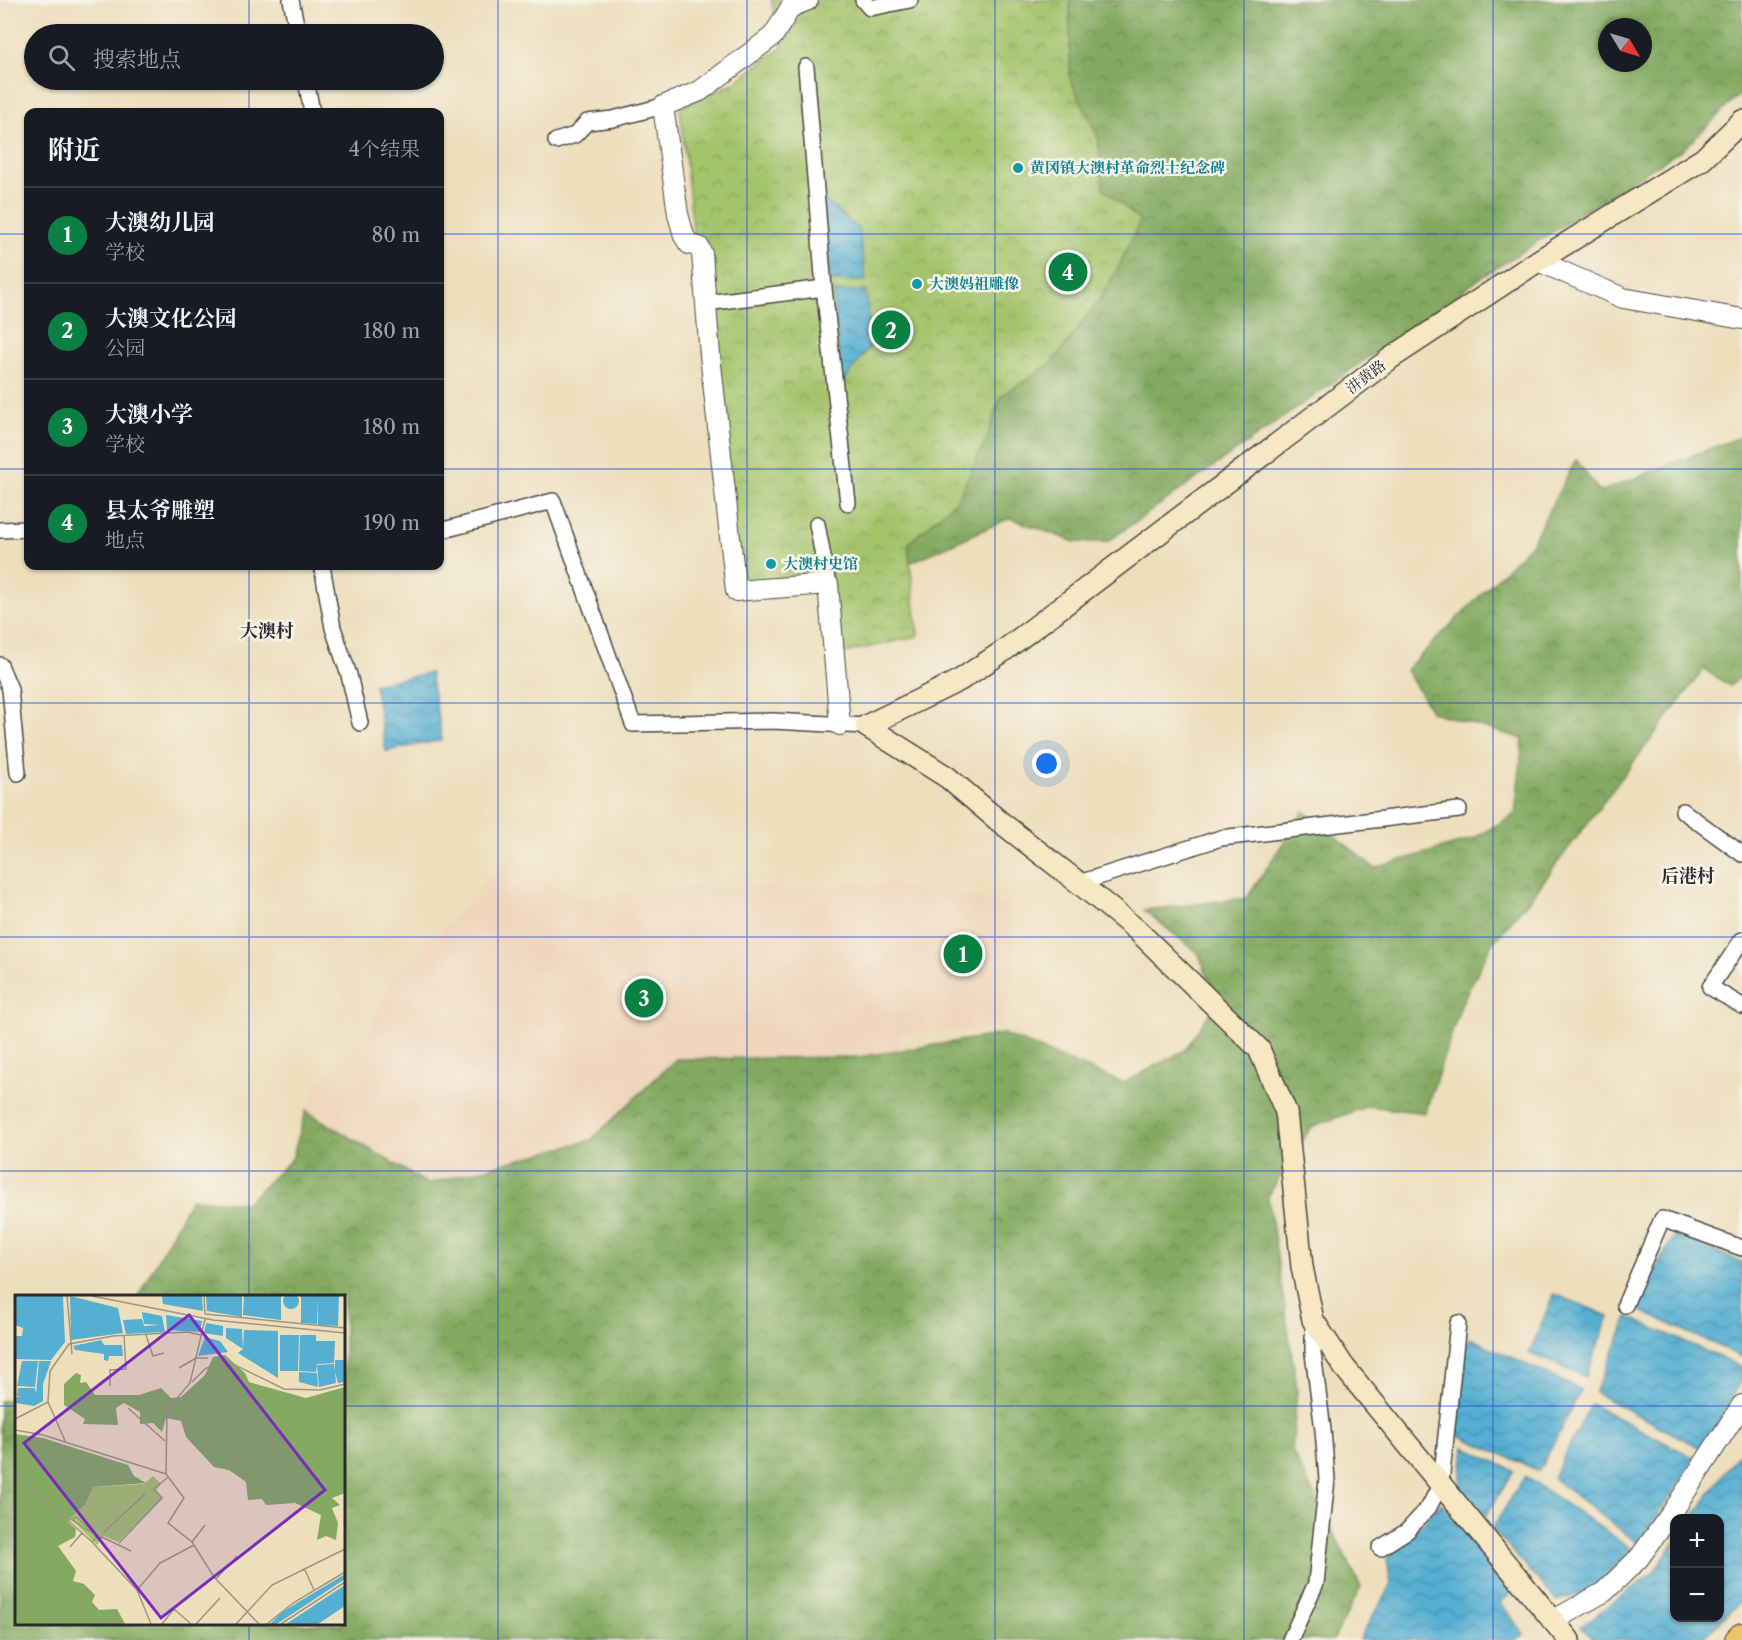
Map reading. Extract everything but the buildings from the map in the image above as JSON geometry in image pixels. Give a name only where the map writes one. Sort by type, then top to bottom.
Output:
[{"type":"highway","points":[[1738,1640],[1742,1636]]},
{"type":"main road","name":"汫黄路","points":[[866,726],[960,680],[1002,652],[1391,358],[1538,261],[1703,159],[1742,121]]},
{"type":"main road","points":[[866,726],[947,777],[1137,930],[1259,1048],[1286,1112],[1302,1267],[1313,1320],[1344,1367],[1569,1640]]},
{"type":"street","points":[[291,0],[296,24]]},
{"type":"street","points":[[556,141],[575,135],[587,122],[614,119],[663,106],[700,91],[773,36],[791,8],[808,0]]},
{"type":"street","points":[[863,0],[870,8],[910,0]]},
{"type":"street","points":[[806,67],[824,288],[848,503]]},
{"type":"street","points":[[308,90],[311,108]]},
{"type":"street","points":[[663,106],[678,214],[684,236],[689,244],[699,247],[702,254],[736,591],[828,584]]},
{"type":"street","points":[[1538,261],[1623,298],[1742,319]]},
{"type":"street","points":[[706,303],[824,288]]},
{"type":"street","points":[[444,530],[553,501],[633,724],[773,721],[866,726]]},
{"type":"street","points":[[817,524],[828,584],[840,725]]},
{"type":"street","points":[[0,527],[24,529]]},
{"type":"street","points":[[323,570],[333,628],[349,675],[360,723]]},
{"type":"street","points":[[0,665],[10,689],[18,773]]},
{"type":"street","points":[[1078,883],[1221,838],[1459,810]]},
{"type":"street","points":[[1683,810],[1742,854]]},
{"type":"street","points":[[1742,940],[1710,987],[1742,1006]]},
{"type":"street","points":[[1625,1305],[1662,1219],[1742,1248]]},
{"type":"street","points":[[1290,1640],[1316,1583],[1327,1479],[1313,1353],[1313,1320]]},
{"type":"street","points":[[1380,1548],[1407,1531],[1429,1507],[1441,1483],[1458,1323]]},
{"type":"street","points":[[1552,1621],[1604,1592],[1639,1558],[1673,1511],[1742,1405]]},
{"type":"shaded area","points":[[513,852],[548,882],[579,897],[694,887],[838,885],[853,880],[1009,904],[1014,933],[1015,975],[1009,1013],[997,1029],[900,1033],[898,1051],[860,1057],[676,1059],[591,1140],[428,1184],[306,1111],[313,1091],[374,1023],[393,973],[451,921]]},
{"type":"green space","points":[[771,0],[1070,0],[1070,79],[1098,137],[1103,188],[1140,221],[1102,296],[1052,363],[1001,396],[987,438],[957,500],[908,544],[918,636],[830,656],[817,590],[732,594],[680,108],[732,84],[783,47]]},
{"type":"green space","points":[[1070,0],[1742,0],[1742,92],[1686,147],[1482,277],[1107,542],[1075,542],[1010,518],[910,563],[908,544],[957,500],[987,438],[1001,396],[1052,363],[1102,296],[1140,221],[1103,188],[1098,137],[1070,79]]},
{"type":"green space","points":[[1742,436],[1742,675],[1730,686],[1704,669],[1530,899],[1491,945],[1461,1005],[1425,1113],[1368,1106],[1311,1127],[1268,1196],[1297,1389],[1292,1451],[1361,1587],[1333,1640],[0,1640],[0,1401],[15,1399],[15,1625],[345,1625],[345,1295],[139,1295],[191,1199],[246,1203],[292,1159],[306,1111],[428,1184],[591,1140],[676,1059],[859,1057],[1003,1034],[1124,1083],[1185,1050],[1217,1002],[1199,954],[1144,910],[1247,898],[1304,811],[1375,868],[1473,839],[1515,814],[1523,739],[1432,712],[1406,670],[1531,544],[1576,460],[1600,492]]},
{"type":"water","points":[[822,198],[859,230],[866,281],[831,281]]},
{"type":"water","points":[[866,291],[871,345],[842,384],[833,292]]},
{"type":"water","points":[[430,673],[442,740],[386,751],[374,684]]},
{"type":"water","points":[[1675,1235],[1742,1262],[1742,1357],[1634,1308]]},
{"type":"water","points":[[1554,1294],[1609,1316],[1586,1377],[1529,1353]]},
{"type":"water","points":[[1628,1317],[1742,1367],[1742,1378],[1704,1450],[1595,1393]]},
{"type":"water","points":[[1470,1338],[1581,1390],[1539,1471],[1458,1435],[1458,1364]]},
{"type":"water","points":[[1591,1404],[1695,1458],[1639,1544],[1553,1478]]},
{"type":"water","points":[[1464,1447],[1514,1471],[1485,1517],[1459,1491]]},
{"type":"water","points":[[1742,1449],[1742,1601],[1724,1618],[1724,1514],[1695,1514]]},
{"type":"water","points":[[1525,1476],[1632,1549],[1594,1590],[1557,1601],[1492,1529]]},
{"type":"water","points":[[1442,1503],[1512,1593],[1500,1602],[1524,1634],[1516,1640],[1359,1640],[1391,1585],[1387,1559]]},
{"type":"water","points":[[1670,1549],[1670,1622],[1719,1622],[1700,1640],[1594,1640],[1581,1626],[1653,1573]]},
{"type":"place","name":"黄冈镇大澳村革命烈士纪念碑","points":[[1018,168]]},
{"type":"place","name":"县太爷雕塑","points":[[1068,272]]},
{"type":"place","name":"大澳妈祖雕像","points":[[917,284]]},
{"type":"place","name":"大澳文化公园","points":[[891,330]]},
{"type":"place","name":"大澳村史馆","points":[[771,564]]},
{"type":"place","name":"大澳幼儿园","points":[[963,954]]},
{"type":"place","name":"大澳小学","points":[[644,998]]},
{"type":"district","name":"大澳村","points":[[267,631]]},
{"type":"district","name":"后港村","points":[[1688,876]]}]
